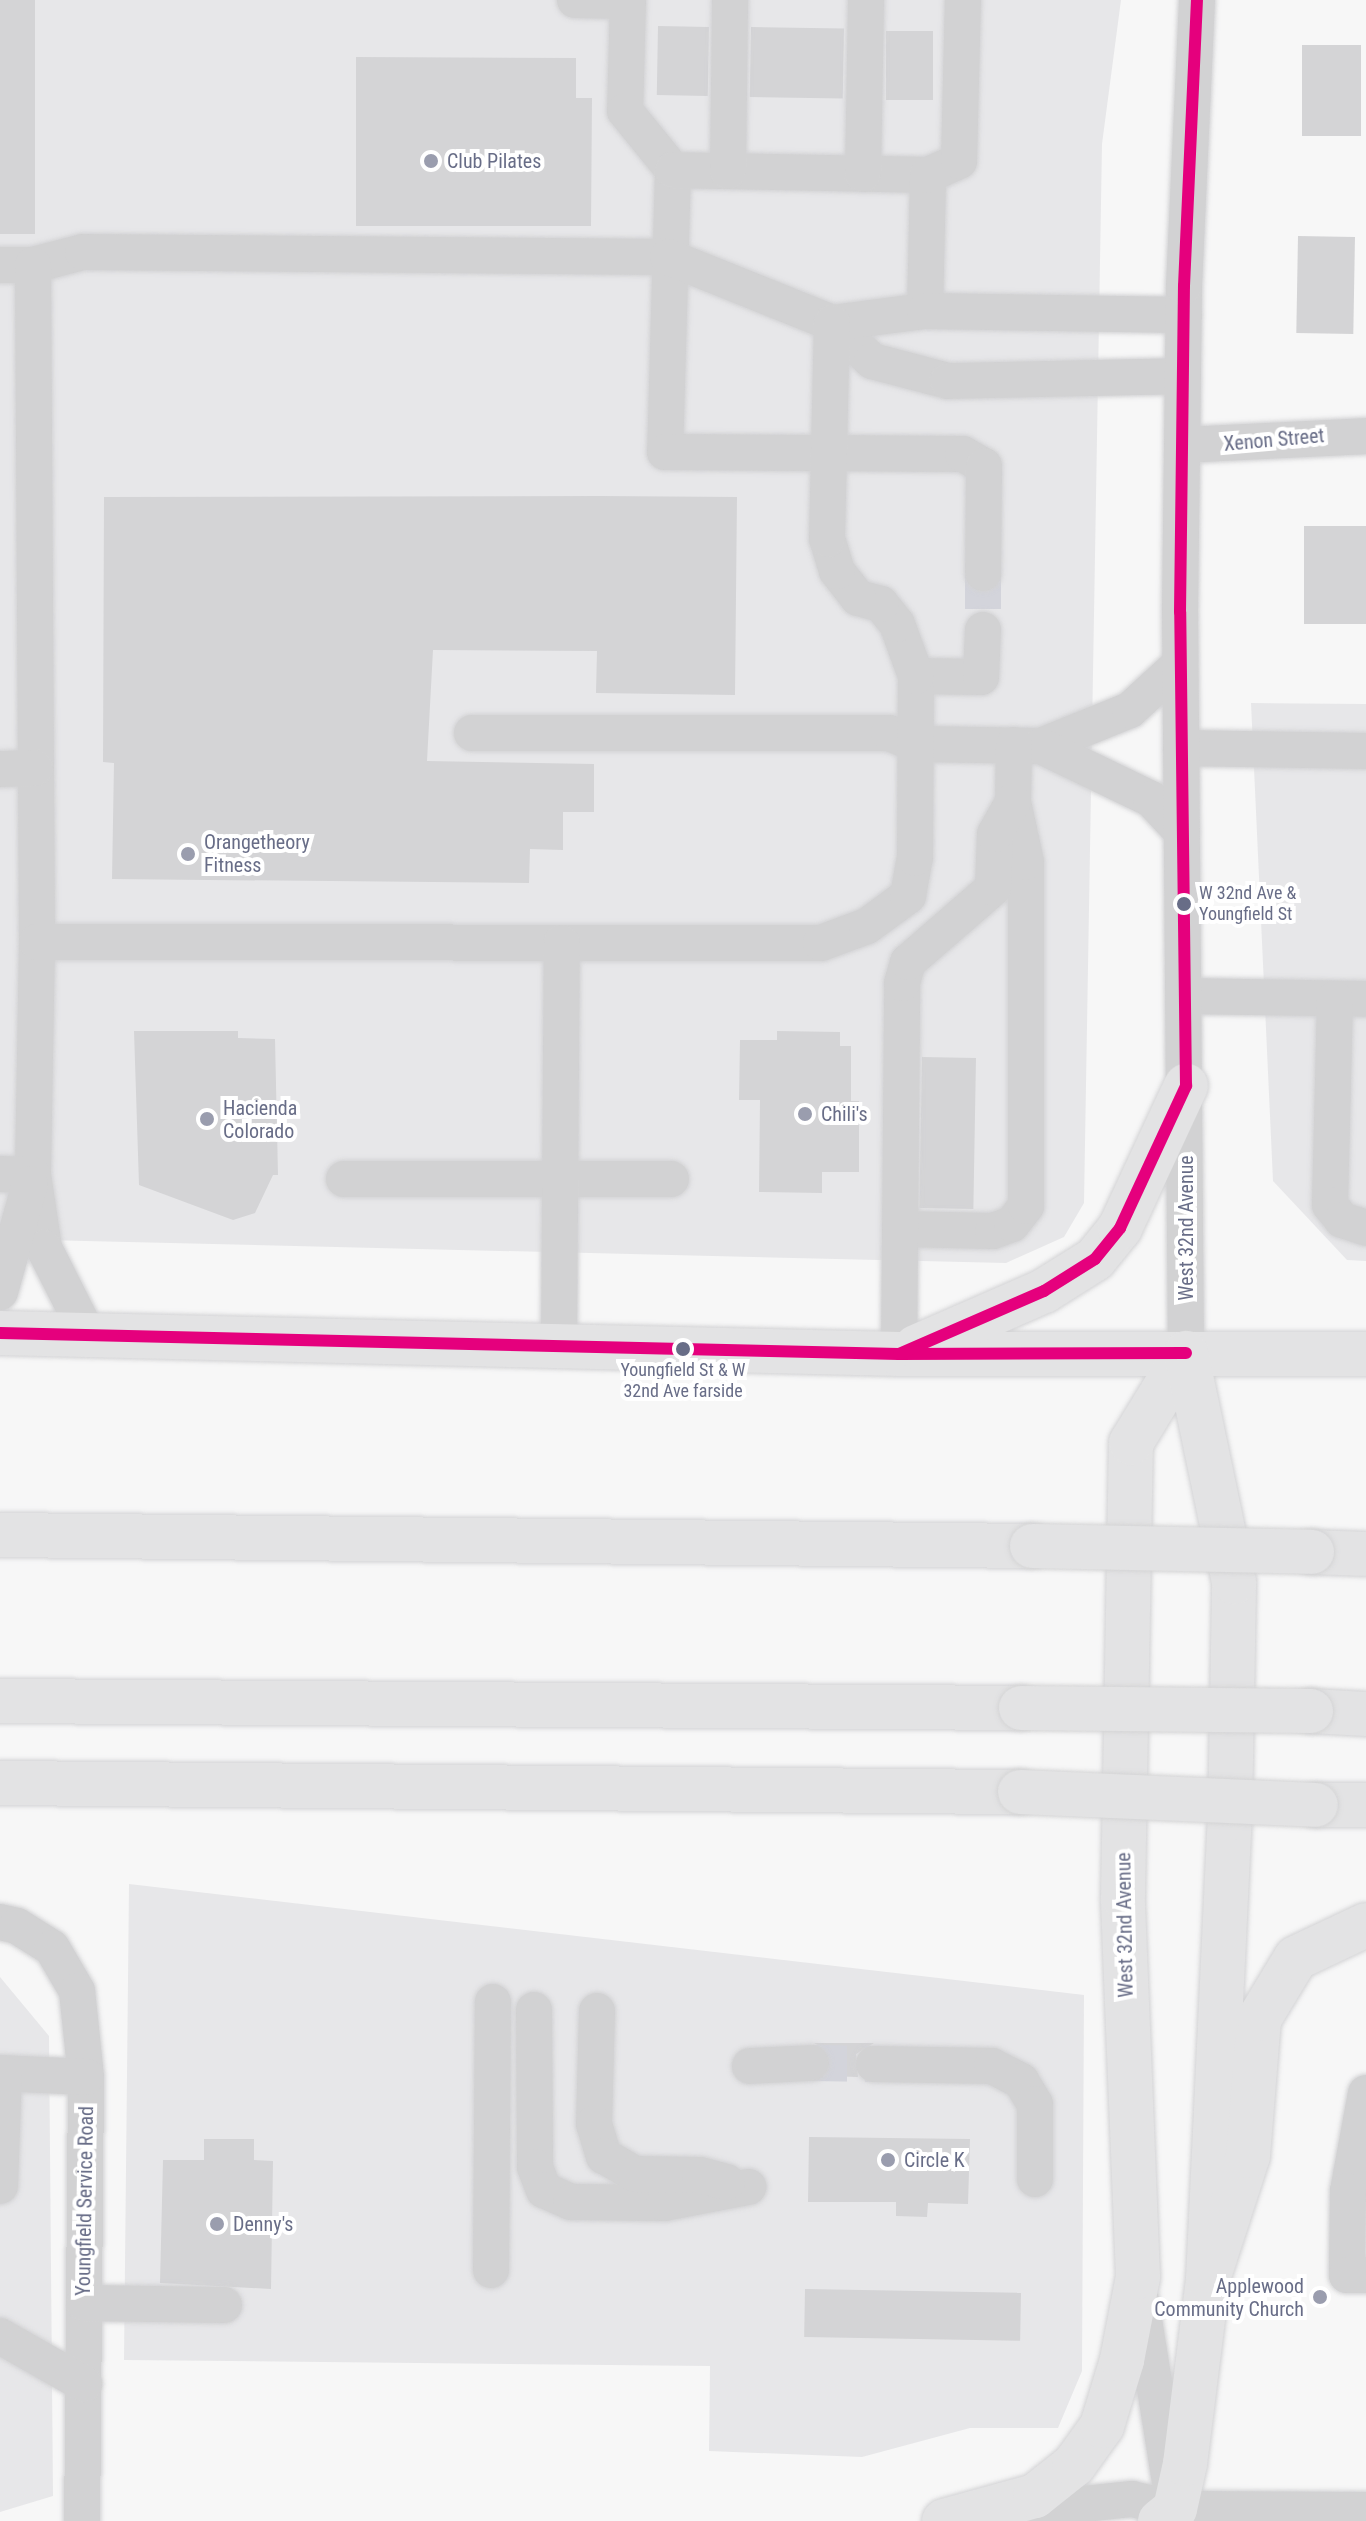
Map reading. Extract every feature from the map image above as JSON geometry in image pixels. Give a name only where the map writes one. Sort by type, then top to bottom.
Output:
[{"type":"main road","points":[[899,1354],[1044,1291],[1095,1259],[1120,1228],[1186,1086]]},
{"type":"main road","points":[[0,1333],[899,1354],[1366,1354]]},
{"type":"main road","name":"West 32nd Avenue","points":[[1138,2277],[1123,1897],[1131,1443],[1186,1353]]},
{"type":"main road","name":"West 32nd Avenue","points":[[1170,2517],[1195,2410],[1208,2279],[1227,1904],[1234,1582],[1186,1353]]},
{"type":"main road","points":[[0,1535],[1032,1546],[1366,1554]]},
{"type":"main road","points":[[0,1701],[1021,1708],[1366,1714]]},
{"type":"main road","points":[[0,1783],[1020,1792],[1366,1805]]},
{"type":"main road","points":[[1208,2279],[1248,2156],[1259,2019],[1296,1958],[1366,1925]]},
{"type":"main road","points":[[960,2518],[1035,2496],[1087,2451],[1113,2396],[1138,2277]]},
{"type":"street","points":[[575,0],[628,1],[625,111],[673,170],[668,257],[665,452],[963,454],[984,466],[983,573]]},
{"type":"street","points":[[728,171],[730,0]]},
{"type":"street","points":[[863,174],[866,0]]},
{"type":"street","points":[[673,170],[928,175],[959,161],[963,0]]},
{"type":"street","name":"West 32nd Avenue","points":[[1186,1353],[1180,664],[1184,315],[1197,0]]},
{"type":"street","points":[[925,311],[928,175]]},
{"type":"street","points":[[0,1292],[17,1175],[37,942],[35,768],[17,265],[83,252],[668,257],[832,323],[872,361],[948,381],[1183,376]]},
{"type":"street","points":[[832,323],[925,311],[1184,315]]},
{"type":"street","points":[[37,942],[821,943],[867,926],[908,896],[915,858],[916,676],[897,624],[881,604],[858,598],[837,571],[827,539],[832,323]]},
{"type":"street","name":"Xenon Street","points":[[1183,445],[1366,436]]},
{"type":"street","points":[[916,676],[981,677],[983,630]]},
{"type":"street","points":[[472,733],[889,733],[916,744],[1028,745],[1130,710],[1180,664]]},
{"type":"street","points":[[899,1354],[902,983],[908,962],[993,888],[995,834],[1013,802],[1028,745]]},
{"type":"street","points":[[1028,745],[1151,799],[1182,832]]},
{"type":"street","points":[[1181,748],[1366,751]]},
{"type":"street","points":[[0,769],[35,768]]},
{"type":"street","points":[[900,1229],[993,1231],[1012,1224],[1026,1206],[1026,862],[1013,802]]},
{"type":"street","points":[[559,1345],[562,943]]},
{"type":"street","points":[[1185,996],[1351,999],[1330,1177],[1330,1205],[1342,1220],[1366,1228]]},
{"type":"street","points":[[17,1175],[44,1248],[88,1335]]},
{"type":"street","points":[[344,1179],[671,1179]]},
{"type":"street","name":"Youngfield Service Road","points":[[0,1922],[17,1926],[52,1948],[77,1991],[86,2077],[82,2521]]},
{"type":"street","points":[[491,2270],[493,2002]]},
{"type":"street","points":[[534,2010],[535,2167],[544,2190],[571,2202],[664,2203],[748,2187],[700,2175],[635,2174],[604,2156],[594,2124],[597,2011]]},
{"type":"street","points":[[750,2066],[811,2063]]},
{"type":"street","points":[[874,2064],[992,2066],[1021,2081],[1035,2104],[1035,2179]]},
{"type":"street","points":[[0,2186],[2,2074],[86,2077]]},
{"type":"street","points":[[1366,2093],[1348,2191],[1347,2275],[1366,2275]]},
{"type":"street","name":"West 32nd Avenue","points":[[1138,2277],[1170,2517]]},
{"type":"street","points":[[84,2303],[224,2305]]},
{"type":"street","points":[[0,2336],[84,2384]]},
{"type":"street","points":[[960,2518],[1132,2499],[1170,2517],[1366,2510]]},
{"type":"shaded area","points":[[0,0],[1121,0],[1102,144],[1084,1203],[1064,1237],[1006,1263],[0,1239]]},
{"type":"shaded area","points":[[1251,703],[1366,704],[1366,1261],[1347,1260],[1273,1181]]},
{"type":"shaded area","points":[[129,1884],[1084,1995],[1082,2371],[1058,2428],[970,2428],[862,2457],[709,2451],[710,2366],[124,2360]]},
{"type":"shaded area","points":[[0,1977],[49,2036],[53,2496],[0,2512]]},
{"type":"building","points":[[0,0],[35,0],[35,234],[0,234]]},
{"type":"building","points":[[658,26],[709,27],[708,96],[657,95]]},
{"type":"building","points":[[751,27],[844,29],[843,99],[750,97]]},
{"type":"building","points":[[886,31],[933,31],[933,100],[886,100]]},
{"type":"building","points":[[1302,45],[1361,45],[1361,136],[1302,136]]},
{"type":"building","points":[[356,57],[576,58],[576,98],[592,98],[591,226],[356,226]]},
{"type":"building","points":[[1298,236],[1355,237],[1353,334],[1296,333]]},
{"type":"building","points":[[104,497],[737,497],[735,695],[596,693],[597,651],[433,650],[427,761],[594,764],[594,812],[563,812],[563,850],[530,849],[529,883],[112,879],[114,763],[103,762]]},
{"type":"building","points":[[1304,526],[1366,526],[1366,624],[1304,624]]},
{"type":"building","name":"Hacienda Colorado","points":[[134,1031],[238,1031],[238,1038],[275,1039],[278,1175],[273,1175],[255,1213],[233,1220],[139,1185]]},
{"type":"building","points":[[777,1031],[840,1032],[840,1046],[851,1046],[851,1101],[859,1101],[859,1172],[822,1172],[822,1193],[759,1192],[760,1100],[739,1100],[740,1040],[777,1040]]},
{"type":"building","points":[[922,1057],[976,1058],[973,1209],[919,1208]]},
{"type":"building","points":[[814,2043],[874,2043],[856,2054],[858,2077],[826,2076],[829,2052]]},
{"type":"building","points":[[809,2137],[970,2139],[968,2204],[928,2203],[927,2217],[896,2216],[896,2202],[808,2202]]},
{"type":"building","name":"Denny's","points":[[204,2139],[254,2139],[254,2160],[273,2161],[271,2289],[160,2283],[163,2160],[204,2160]]},
{"type":"building","points":[[805,2289],[1021,2293],[1020,2341],[804,2337]]},
{"type":"tunnel","points":[[983,573],[983,630]]},
{"type":"tunnel","points":[[811,2063],[874,2064]]},
{"type":"transit line","points":[[899,1354],[1044,1291],[1095,1259],[1120,1228],[1186,1086],[1180,612],[1184,286],[1197,0]]},
{"type":"transit line","points":[[0,1333],[899,1354],[1186,1353]]},
{"type":"place","name":"Club Pilates","points":[[431,161]]},
{"type":"place","name":"Orangetheory Fitness","points":[[188,854]]},
{"type":"place","name":"W 32nd Ave & Youngfield St","points":[[1184,904]]},
{"type":"place","name":"Chili's","points":[[805,1114]]},
{"type":"place","name":"Hacienda Colorado","points":[[207,1119]]},
{"type":"place","name":"Youngfield St & W 32nd Ave farside","points":[[683,1349]]},
{"type":"place","name":"Circle K","points":[[888,2160]]},
{"type":"place","name":"Denny's","points":[[217,2224]]},
{"type":"place","name":"Applewood Community Church","points":[[1320,2297]]}]
